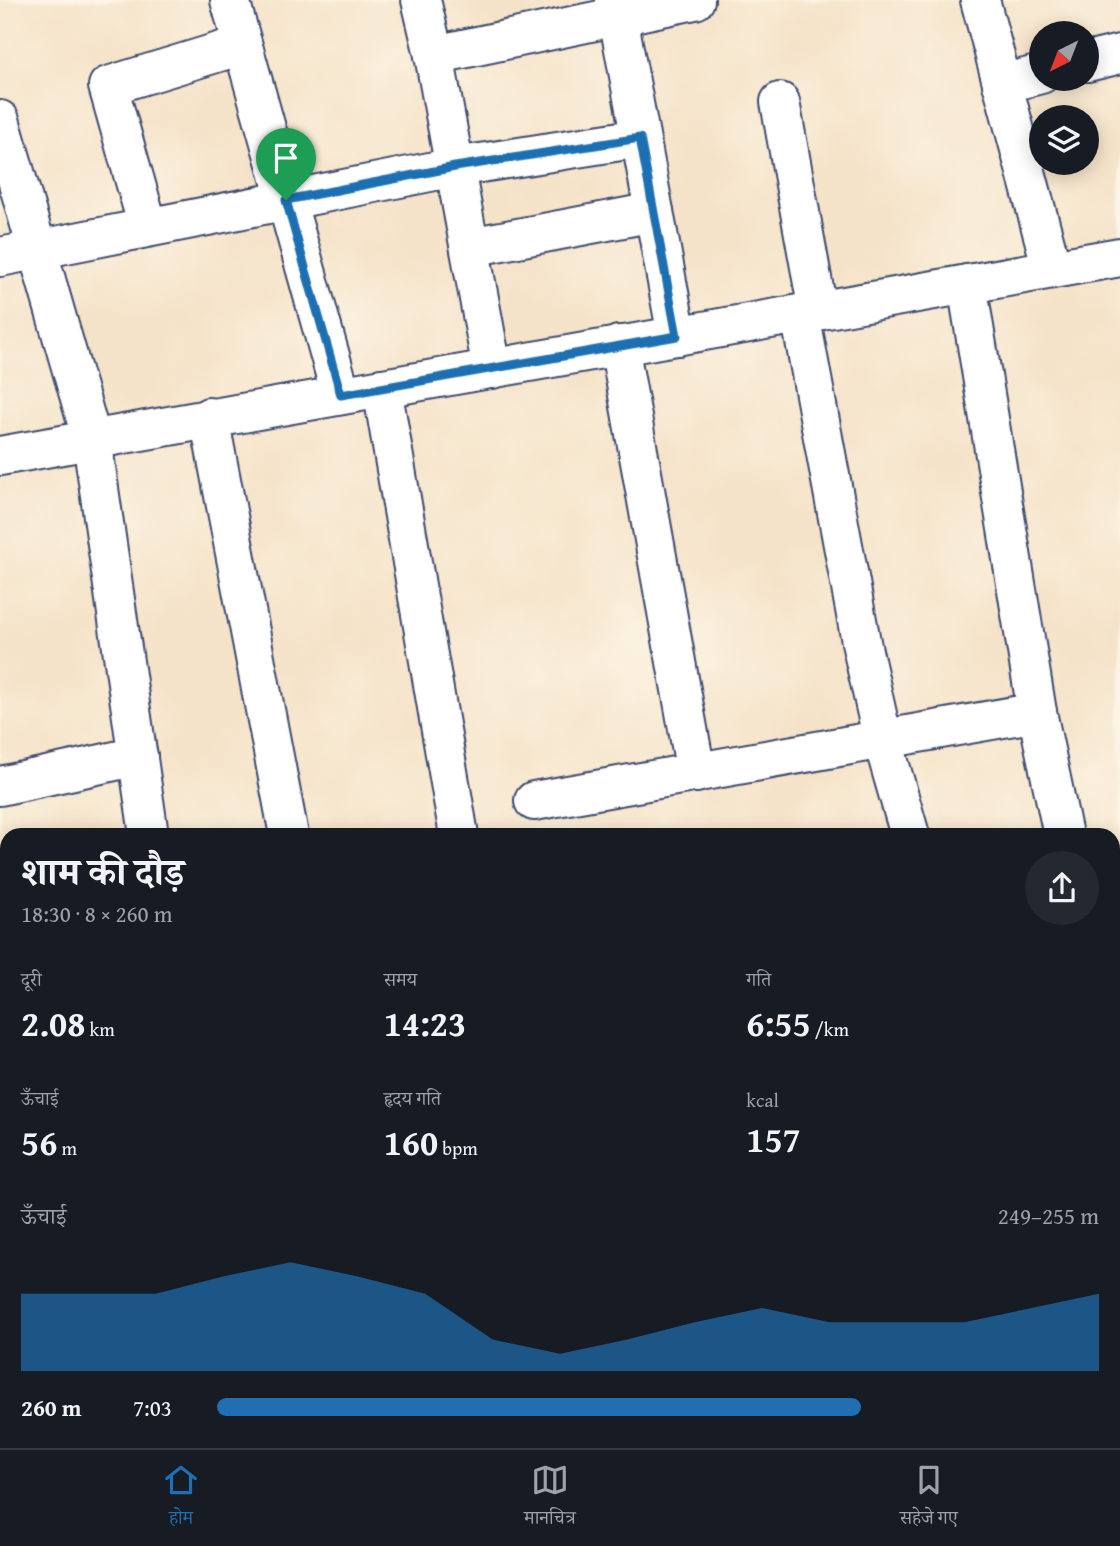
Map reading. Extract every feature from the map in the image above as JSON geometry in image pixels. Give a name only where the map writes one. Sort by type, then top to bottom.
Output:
[{"type":"street","points":[[230,0],[341,395]]},
{"type":"street","points":[[421,0],[435,55],[492,369]]},
{"type":"street","points":[[435,55],[616,8],[695,0]]},
{"type":"street","points":[[980,0],[1052,270]]},
{"type":"street","points":[[616,8],[677,336]]},
{"type":"street","points":[[148,227],[108,86],[242,45]]},
{"type":"street","points":[[1099,59],[1120,54]]},
{"type":"street","points":[[1002,84],[1029,77]]},
{"type":"street","points":[[780,102],[809,312],[862,647],[883,741],[908,828]]},
{"type":"street","points":[[0,120],[92,440],[148,828]]},
{"type":"street","points":[[0,257],[455,167],[640,138]]},
{"type":"street","points":[[470,247],[654,212]]},
{"type":"street","points":[[0,456],[1120,257]]},
{"type":"street","points":[[967,284],[1037,712],[1062,828]]},
{"type":"street","points":[[619,345],[696,773]]},
{"type":"street","points":[[382,388],[458,828]]},
{"type":"street","points":[[209,417],[288,828]]},
{"type":"street","points":[[534,802],[1037,712]]},
{"type":"street","points":[[0,786],[138,756]]},
{"type":"route","points":[[640,138],[677,336],[341,395],[286,200],[455,167],[640,138]]}]
